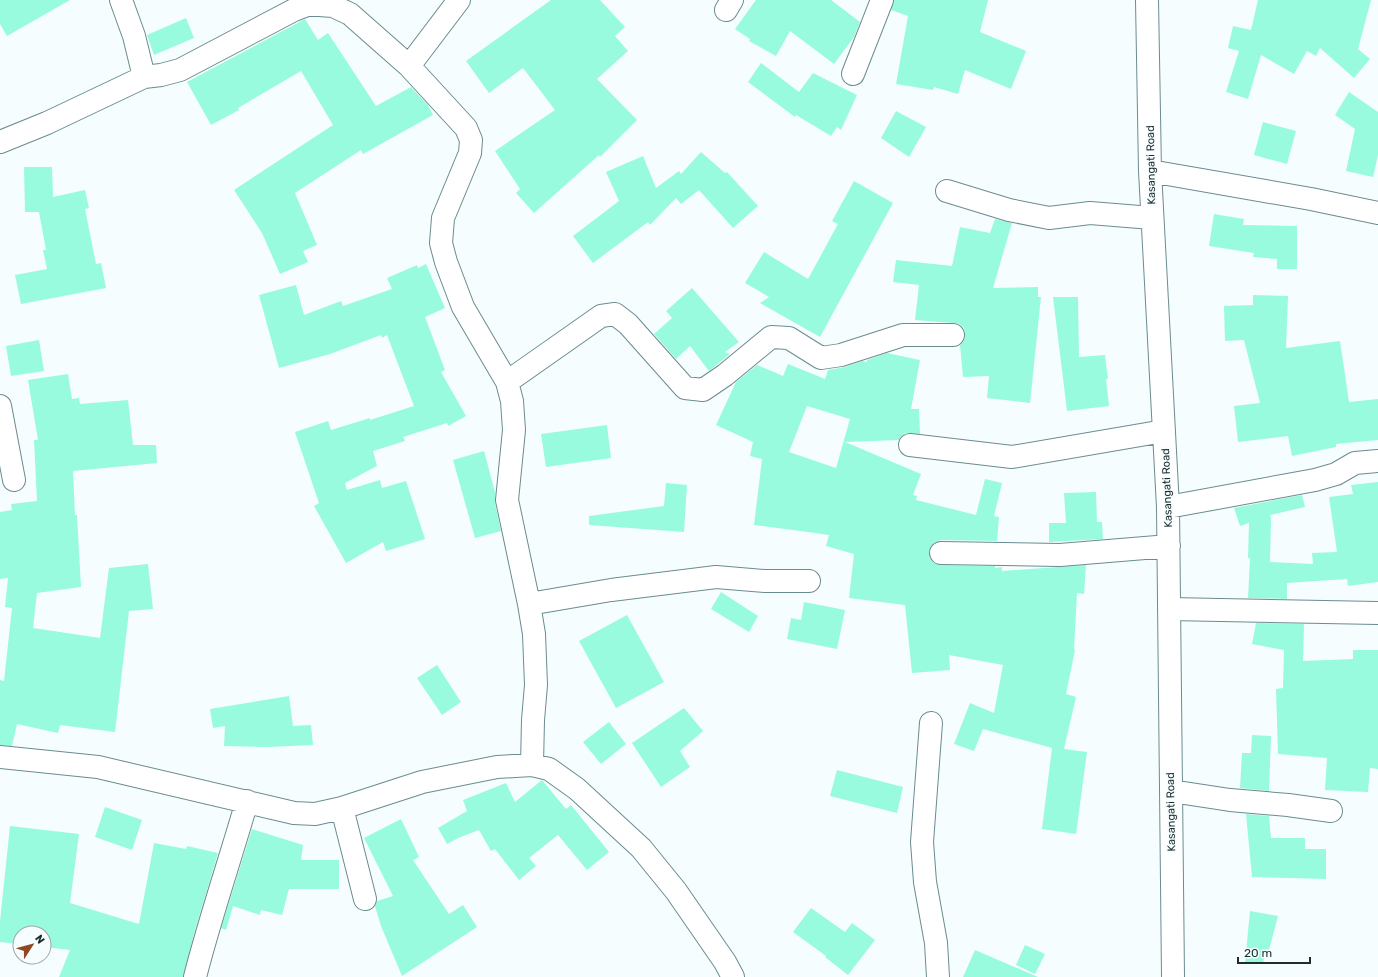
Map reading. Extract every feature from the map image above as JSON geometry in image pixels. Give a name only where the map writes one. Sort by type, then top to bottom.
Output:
[{"type":"street","points":[[121,0],[134,36],[144,77]]},
{"type":"street","points":[[409,66],[459,0]]},
{"type":"street","points":[[853,74],[882,0]]},
{"type":"street","name":"Kasangati Road","points":[[1147,0],[1150,171],[1168,507],[1173,977]]},
{"type":"street","points":[[0,142],[47,123],[144,77],[161,76],[180,70],[294,10],[307,5],[333,6],[350,14],[409,66],[466,128],[471,140],[470,153],[444,218],[441,243],[446,262],[463,307],[507,382],[512,401],[514,430],[507,500],[534,634],[536,685],[533,720],[532,765]]},
{"type":"street","points":[[1150,171],[1311,199],[1378,213]]},
{"type":"street","points":[[947,191],[1009,210],[1050,218],[1090,213],[1152,218]]},
{"type":"street","points":[[507,382],[601,316],[615,314],[628,324],[685,388],[703,390],[725,375],[771,337],[789,338],[821,358],[841,355],[903,335],[953,335]]},
{"type":"street","points":[[0,406],[14,480]]},
{"type":"street","points":[[910,445],[1012,457],[1164,431]]},
{"type":"street","points":[[1168,507],[1314,480],[1336,474],[1355,463],[1378,461]]},
{"type":"street","points":[[941,553],[1060,556],[1168,546]]},
{"type":"street","points":[[529,604],[611,590],[716,577],[765,581],[809,581]]},
{"type":"street","points":[[1169,609],[1378,613]]},
{"type":"street","points":[[931,723],[922,842],[925,882],[936,943],[938,977]]},
{"type":"street","points":[[1,762],[98,768],[294,813],[308,814],[316,814],[342,808],[422,782],[497,767],[532,765],[549,769],[577,789],[641,848],[676,891],[725,962],[733,977]]},
{"type":"street","points":[[1171,791],[1230,800],[1288,805],[1331,811]]},
{"type":"street","points":[[195,977],[211,916],[247,801]]},
{"type":"street","points":[[342,808],[365,899]]},
{"type":"building","points":[[0,0],[70,0],[7,36],[0,24]]},
{"type":"building","points":[[551,0],[600,0],[625,27],[615,36],[628,51],[597,79],[637,120],[600,157],[599,155],[534,213],[516,193],[520,189],[495,151],[555,110],[523,68],[489,93],[466,61]]},
{"type":"building","points":[[756,0],[831,0],[860,22],[854,37],[834,64],[790,31],[776,56],[749,41],[750,39],[735,29]]},
{"type":"building","points":[[894,0],[988,0],[980,32],[1026,51],[1011,89],[965,70],[958,94],[934,87],[933,90],[896,84],[908,16],[891,10]]},
{"type":"building","points":[[1258,0],[1371,0],[1358,49],[1370,59],[1354,78],[1320,48],[1316,56],[1307,51],[1294,74],[1261,55],[1248,99],[1226,92],[1239,51],[1228,48],[1233,26],[1251,30]]},
{"type":"building","points":[[186,18],[194,38],[154,55],[147,35]]},
{"type":"building","points":[[305,19],[318,40],[328,33],[376,106],[411,87],[428,105],[433,115],[363,154],[361,150],[295,193],[317,245],[303,251],[308,262],[280,274],[262,233],[234,190],[333,125],[301,71],[238,108],[239,110],[211,125],[187,82]]},
{"type":"building","points":[[761,63],[799,92],[813,73],[857,95],[841,130],[837,127],[831,136],[796,115],[795,117],[748,82]]},
{"type":"building","points":[[1349,92],[1378,112],[1378,155],[1373,177],[1346,171],[1355,129],[1335,115]]},
{"type":"building","points":[[896,111],[926,127],[909,157],[881,138]]},
{"type":"building","points":[[1263,122],[1296,131],[1287,164],[1254,155]]},
{"type":"building","points":[[701,152],[725,173],[727,172],[758,206],[733,228],[699,190],[681,204],[676,198],[650,225],[648,222],[593,263],[573,236],[619,201],[606,172],[643,156],[656,188],[679,171],[681,174]]},
{"type":"building","points":[[24,167],[52,167],[53,197],[85,190],[89,208],[85,209],[96,264],[101,263],[106,288],[21,304],[15,275],[47,269],[43,250],[46,250],[39,212],[25,212]]},
{"type":"building","points":[[854,181],[893,203],[820,337],[760,303],[769,297],[745,283],[764,252],[808,279],[838,224],[832,221]]},
{"type":"building","points":[[1214,214],[1244,219],[1243,225],[1297,226],[1297,269],[1277,269],[1277,259],[1253,257],[1254,253],[1209,246]]},
{"type":"building","points":[[995,219],[1012,223],[993,288],[1038,287],[1038,297],[1041,297],[1030,403],[987,398],[989,376],[963,377],[960,345],[964,341],[964,328],[959,324],[953,323],[915,320],[919,285],[893,282],[896,260],[952,266],[960,227],[990,233]]},
{"type":"building","points":[[426,264],[445,308],[425,317],[445,370],[441,372],[466,416],[448,426],[447,423],[403,437],[405,441],[373,451],[377,466],[345,483],[347,490],[380,480],[382,488],[406,481],[425,539],[386,551],[383,542],[346,563],[314,506],[319,503],[295,432],[328,421],[331,430],[370,418],[370,420],[414,406],[387,335],[382,338],[381,335],[330,354],[279,368],[259,295],[296,285],[304,315],[341,301],[343,306],[392,289],[387,278],[417,265],[418,268]]},
{"type":"building","points":[[692,288],[739,342],[725,352],[730,354],[709,371],[690,346],[676,359],[654,334],[672,318],[666,311]]},
{"type":"building","points":[[1253,295],[1288,296],[1286,348],[1340,341],[1349,402],[1378,399],[1378,440],[1336,444],[1336,447],[1292,456],[1288,436],[1238,442],[1234,406],[1260,403],[1244,340],[1225,341],[1224,306],[1253,305]]},
{"type":"building","points":[[1053,297],[1078,297],[1079,357],[1105,355],[1109,406],[1067,411]]},
{"type":"building","points":[[39,340],[44,371],[11,376],[6,346]]},
{"type":"building","points":[[887,353],[920,360],[911,409],[919,409],[920,434],[905,433],[899,440],[845,442],[921,474],[913,495],[917,496],[916,500],[976,515],[985,479],[1002,483],[994,516],[999,517],[997,541],[941,540],[935,542],[931,546],[929,552],[930,559],[934,563],[940,565],[995,566],[995,568],[1002,567],[1002,571],[1086,565],[1084,594],[1077,593],[1075,650],[1066,694],[1076,697],[1064,749],[1087,752],[1076,834],[1042,829],[1052,748],[983,729],[974,751],[954,744],[970,703],[994,713],[1003,665],[949,655],[950,670],[912,673],[905,605],[849,598],[854,554],[826,546],[829,535],[754,525],[762,459],[750,456],[753,442],[716,425],[736,382],[757,365],[783,376],[788,364],[825,379],[828,370],[845,367],[862,361],[867,362],[867,360]],"holes":[[[807,406],[850,419],[836,468],[789,452]]]},
{"type":"building","points":[[68,374],[72,399],[79,398],[80,404],[128,400],[133,445],[156,445],[157,463],[73,471],[81,587],[37,593],[33,628],[100,638],[109,568],[148,564],[153,609],[129,611],[115,732],[60,725],[58,733],[17,724],[12,746],[0,745],[0,680],[4,681],[12,608],[5,607],[8,578],[0,579],[0,512],[12,510],[11,504],[37,501],[34,440],[38,440],[28,380]]},
{"type":"building","points":[[607,425],[611,458],[546,467],[541,434]]},
{"type":"building","points":[[484,451],[495,492],[495,503],[501,531],[475,538],[453,460]]},
{"type":"building","points":[[1378,482],[1378,582],[1348,586],[1347,579],[1287,583],[1287,599],[1248,598],[1250,558],[1248,558],[1249,523],[1240,526],[1234,508],[1302,495],[1305,507],[1270,515],[1270,562],[1313,564],[1312,553],[1337,552],[1329,497],[1353,494],[1351,485]]},
{"type":"building","points":[[666,483],[687,485],[684,532],[589,525],[589,516],[664,506]]},
{"type":"building","points":[[1096,492],[1097,522],[1102,522],[1103,539],[1049,542],[1049,523],[1066,523],[1064,493]]},
{"type":"building","points":[[721,592],[758,616],[749,632],[711,609]]},
{"type":"building","points":[[804,602],[845,610],[837,649],[787,639],[791,618],[801,620]]},
{"type":"building","points":[[627,615],[664,682],[616,708],[579,641]]},
{"type":"building","points":[[1256,623],[1304,624],[1303,661],[1353,659],[1353,650],[1378,650],[1378,769],[1370,768],[1368,792],[1325,790],[1327,758],[1278,754],[1276,689],[1283,688],[1284,650],[1252,644]]},
{"type":"building","points":[[437,665],[461,702],[442,715],[417,678]]},
{"type":"building","points":[[289,696],[293,726],[311,725],[313,745],[268,747],[224,746],[225,726],[213,728],[210,709]]},
{"type":"building","points":[[684,708],[703,731],[680,751],[690,767],[661,787],[632,743]]},
{"type":"building","points":[[609,722],[626,744],[601,764],[583,742]]},
{"type":"building","points":[[1252,735],[1271,736],[1269,791],[1240,788],[1242,753],[1251,753]]},
{"type":"building","points":[[837,770],[903,787],[897,813],[830,796]]},
{"type":"building","points":[[542,780],[566,809],[571,805],[609,852],[587,870],[558,835],[529,858],[536,866],[519,880],[495,849],[491,851],[479,830],[447,844],[438,828],[467,811],[463,800],[506,783],[515,802]]},
{"type":"building","points":[[105,807],[142,820],[132,850],[95,837]]},
{"type":"building","points":[[1246,814],[1269,816],[1271,838],[1305,838],[1305,849],[1326,849],[1326,879],[1252,877]]},
{"type":"building","points":[[401,819],[419,857],[413,860],[449,914],[463,905],[477,927],[402,976],[381,926],[375,906],[377,901],[393,896],[364,838]]},
{"type":"building","points":[[10,826],[79,834],[70,903],[139,924],[154,843],[186,849],[187,846],[218,853],[195,930],[183,977],[59,977],[70,950],[52,948],[52,925],[12,925],[12,943],[0,942],[0,921]]},
{"type":"building","points":[[252,829],[303,845],[301,860],[339,860],[339,889],[289,889],[282,915],[261,910],[260,915],[233,906],[226,930],[221,928]]},
{"type":"building","points":[[811,908],[845,932],[852,923],[875,940],[848,975],[825,957],[826,956],[793,932]]},
{"type":"building","points":[[1250,911],[1278,916],[1269,950],[1266,949],[1263,964],[1245,963]]},
{"type":"building","points":[[1025,945],[1045,954],[1035,974],[1016,965]]},
{"type":"building","points":[[975,950],[1038,977],[963,977]]}]
